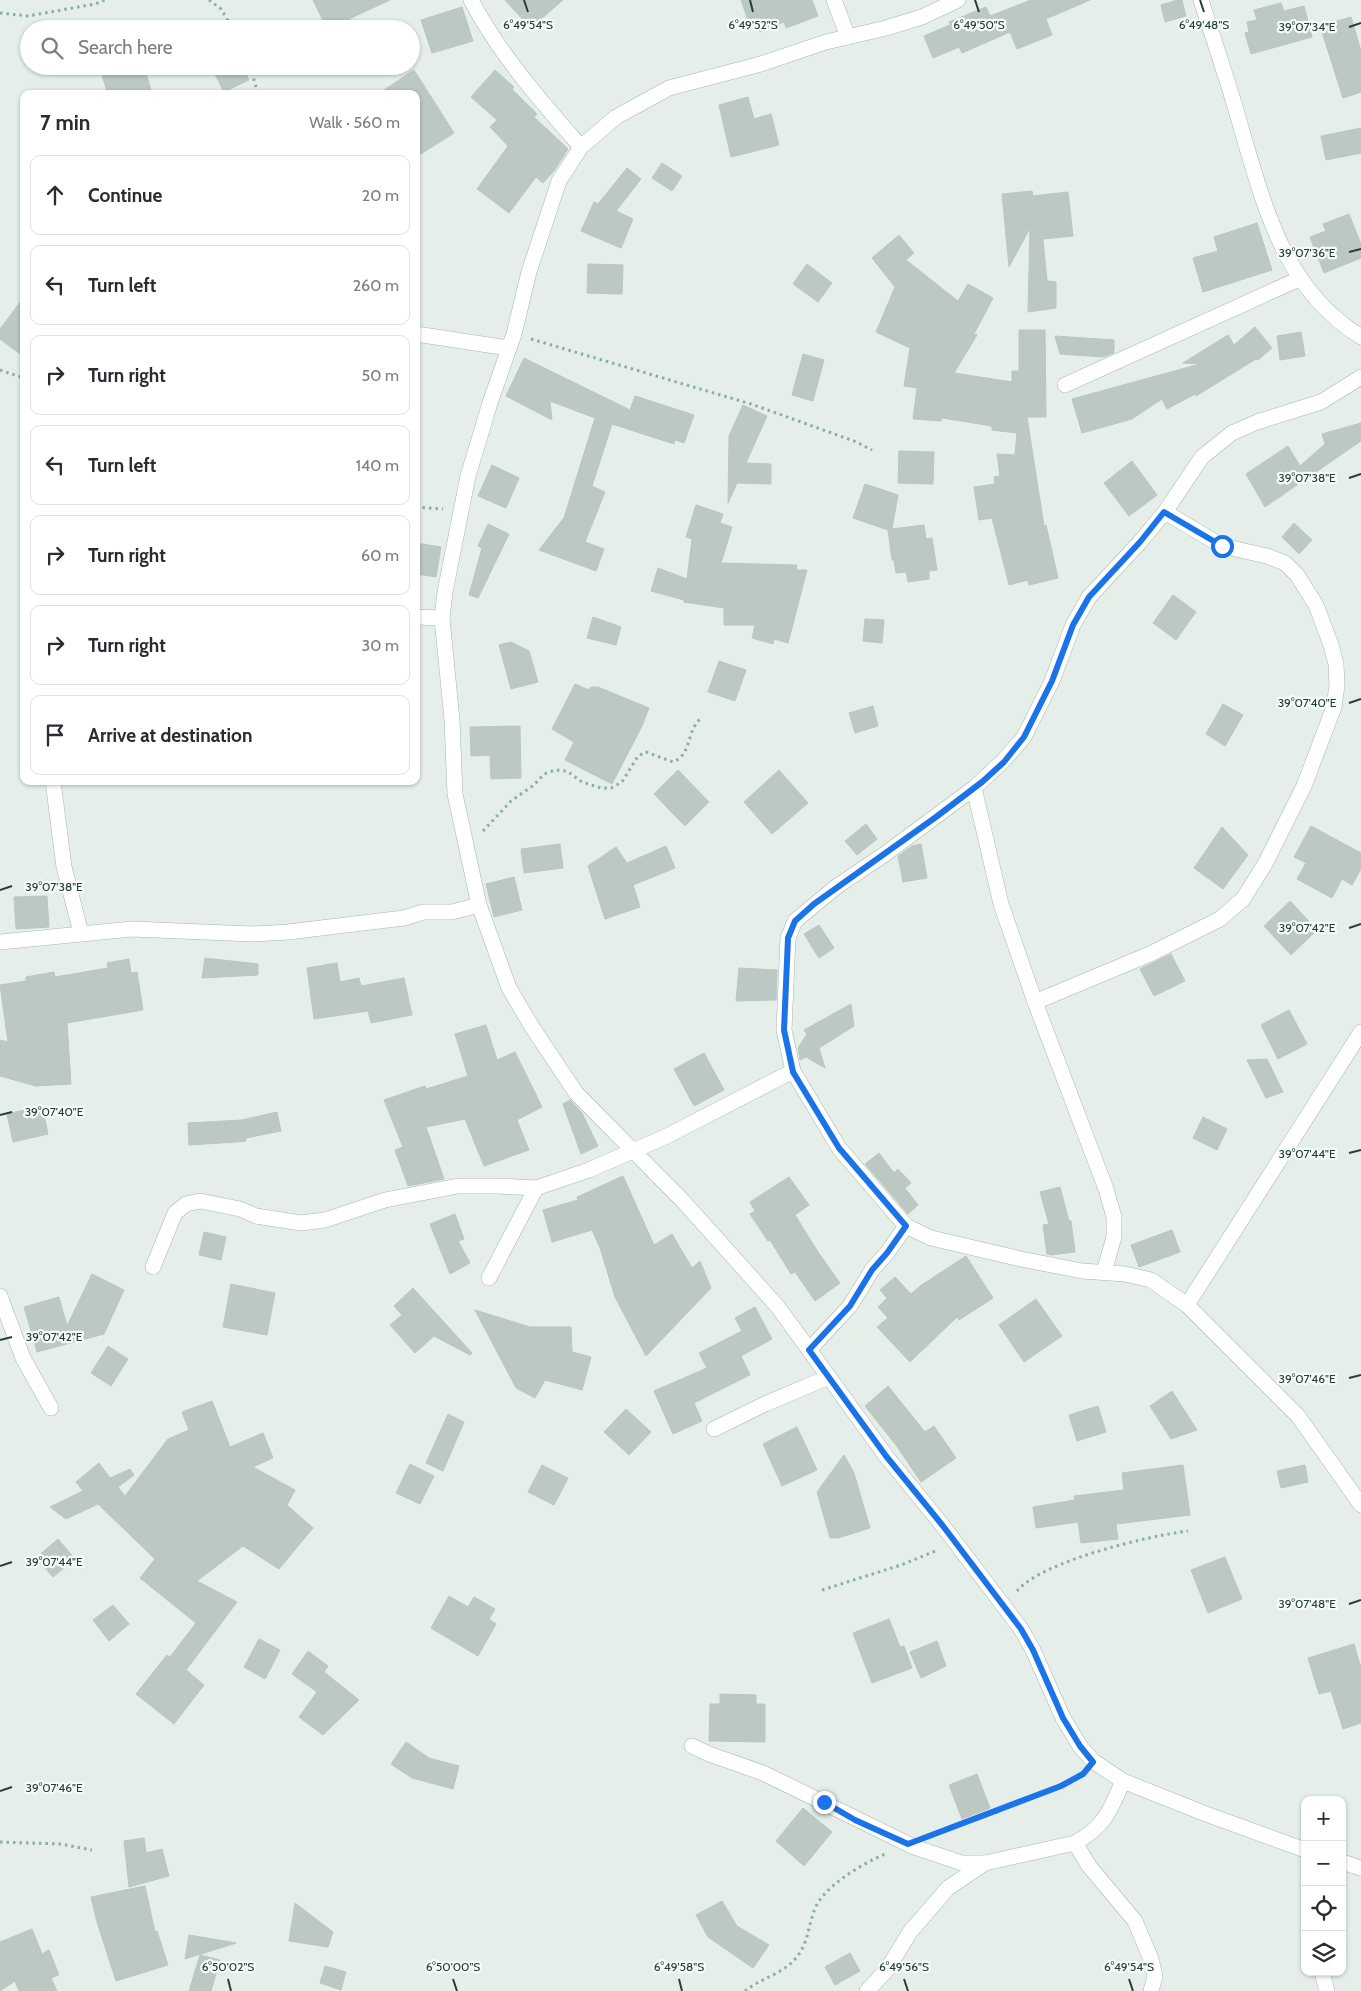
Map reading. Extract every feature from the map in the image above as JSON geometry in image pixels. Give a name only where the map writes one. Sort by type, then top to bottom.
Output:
[{"type":"street","points":[[471,0],[507,59],[530,89],[581,146]]},
{"type":"street","points":[[834,0],[848,37]]},
{"type":"street","points":[[958,0],[922,17],[886,28],[826,42],[761,64],[669,88],[616,117],[581,146],[560,181],[529,272],[511,341],[468,476],[445,592],[442,618],[452,720],[455,794],[479,905],[508,988],[532,1026],[576,1092],[682,1200],[778,1307],[886,1456],[1006,1608],[1033,1650],[1063,1718],[1080,1746],[1093,1762],[1123,1781],[1301,1849]]},
{"type":"street","points":[[1201,0],[1258,187],[1280,242],[1299,279],[1321,306],[1342,325],[1361,337]]},
{"type":"street","points":[[1065,386],[1299,279]]},
{"type":"street","points":[[420,334],[511,341]]},
{"type":"street","points":[[1361,377],[1321,402],[1257,422],[1232,433],[1202,457],[1164,512],[1140,542],[1089,597],[1073,625],[1052,681],[1024,737],[1004,762],[974,788],[885,854],[836,887],[795,921],[788,938],[784,1013],[784,1030],[793,1072],[839,1148],[906,1226],[931,1238],[994,1253],[1082,1271],[1125,1274],[1151,1280],[1187,1305],[1298,1416],[1361,1505]]},
{"type":"street","points":[[1035,1002],[1150,954],[1211,924],[1220,919],[1243,899],[1265,864],[1304,786],[1334,707],[1337,684],[1336,664],[1331,645],[1316,605],[1297,575],[1285,563],[1267,556],[1222,546],[1164,512]]},
{"type":"street","points":[[420,617],[442,618]]},
{"type":"street","points":[[54,785],[64,867],[81,933]]},
{"type":"street","points":[[974,788],[1001,904],[1035,1002],[1106,1190],[1114,1217],[1114,1237],[1104,1272]]},
{"type":"street","points":[[0,942],[132,929],[252,934],[288,932],[404,918],[423,912],[452,912],[479,905]]},
{"type":"street","points":[[1187,1305],[1361,1032]]},
{"type":"street","points":[[152,1267],[175,1213],[186,1204],[200,1201],[240,1209],[256,1216],[301,1223],[325,1220],[385,1200],[458,1186],[536,1188],[589,1170],[667,1136],[793,1072]]},
{"type":"street","points":[[489,1278],[536,1188]]},
{"type":"street","points":[[809,1350],[850,1306],[872,1270],[906,1226]]},
{"type":"street","points":[[0,1296],[22,1358],[51,1408]]},
{"type":"street","points":[[714,1429],[765,1404],[830,1377]]},
{"type":"street","points":[[692,1746],[763,1773],[824,1802],[855,1820],[908,1844],[962,1863],[985,1862],[1075,1843],[1102,1824],[1123,1781]]},
{"type":"street","points":[[1075,1843],[1088,1866],[1135,1921],[1151,1959],[1155,1976],[1151,1991]]},
{"type":"street","points":[[867,1991],[886,1971],[910,1932],[948,1888],[985,1862]]},
{"type":"street","points":[[1346,1863],[1361,1868]]},
{"type":"street","points":[[1323,1976],[1327,1991]]},
{"type":"path","points":[[0,13],[28,16],[95,4],[105,0]]},
{"type":"path","points":[[209,0],[221,9],[227,20]]},
{"type":"path","points":[[253,75],[257,90]]},
{"type":"path","points":[[511,341],[598,360],[751,404],[854,441],[872,450]]},
{"type":"path","points":[[0,370],[20,377]]},
{"type":"path","points":[[420,507],[461,510]]},
{"type":"path","points":[[469,852],[488,824],[511,801],[534,785],[544,774],[555,770],[567,771],[582,782],[601,788],[611,788],[622,782],[638,756],[646,752],[673,762],[681,759],[687,748],[693,726],[700,719]]},
{"type":"path","points":[[1006,1608],[1018,1589],[1037,1574],[1060,1564],[1121,1545],[1165,1534],[1188,1531]]},
{"type":"path","points":[[822,1590],[909,1563],[931,1554],[953,1540]]},
{"type":"path","points":[[745,1991],[755,1982],[783,1970],[797,1958],[808,1938],[814,1909],[827,1890],[843,1878],[872,1861],[908,1844],[1061,1786],[1083,1774],[1093,1762]]},
{"type":"path","points":[[0,1842],[61,1844],[92,1850]]},
{"type":"building","points":[[313,0],[390,0],[349,20],[323,20]]},
{"type":"building","points":[[505,0],[563,0],[540,20],[527,24]]},
{"type":"building","points":[[741,0],[812,0],[818,16],[786,28],[784,22],[760,32],[756,23],[750,26]]},
{"type":"building","points":[[1031,0],[1090,0],[1046,19],[1052,35],[1017,49],[1010,32],[962,53],[959,47],[933,58],[924,36],[950,25],[949,22],[986,7],[990,16]]},
{"type":"building","points":[[1182,0],[1186,16],[1165,22],[1161,5]]},
{"type":"building","points":[[1281,3],[1284,11],[1304,6],[1312,37],[1251,54],[1245,33],[1249,32],[1247,22],[1257,20],[1254,10]]},
{"type":"building","points":[[462,7],[473,41],[432,53],[421,20]]},
{"type":"building","points":[[1351,17],[1361,51],[1361,92],[1343,98],[1320,26]]},
{"type":"building","points":[[495,70],[514,87],[512,89],[537,114],[534,117],[568,149],[554,171],[543,183],[536,177],[509,213],[477,189],[508,146],[490,127],[497,120],[471,97]]},
{"type":"building","points":[[102,75],[147,75],[151,90],[107,90]]},
{"type":"building","points":[[216,75],[247,75],[249,80],[228,90],[223,90]]},
{"type":"building","points":[[406,75],[417,75],[454,133],[420,154],[420,90],[384,90]]},
{"type":"building","points":[[748,97],[754,119],[771,114],[779,145],[731,157],[719,105]]},
{"type":"building","points":[[1361,128],[1361,153],[1326,160],[1321,136]]},
{"type":"building","points":[[662,163],[682,176],[672,191],[652,178]]},
{"type":"building","points":[[627,168],[641,179],[616,211],[633,219],[621,248],[581,231],[594,202],[598,204]]},
{"type":"building","points":[[1032,191],[1033,196],[1068,192],[1073,236],[1043,239],[1047,281],[1056,282],[1056,308],[1028,312],[1030,228],[1009,267],[1002,194]]},
{"type":"building","points":[[1349,214],[1361,244],[1361,258],[1324,273],[1310,237],[1326,231],[1323,224]]},
{"type":"building","points":[[1257,223],[1272,270],[1203,292],[1193,258],[1218,251],[1214,237]]},
{"type":"building","points":[[899,235],[914,253],[906,260],[958,301],[968,284],[993,298],[974,334],[977,335],[954,373],[1012,382],[1012,371],[1019,371],[1019,330],[1045,330],[1046,417],[1027,417],[1044,526],[1046,525],[1058,578],[1029,585],[1028,580],[1009,585],[992,518],[979,520],[974,487],[995,484],[994,477],[1000,476],[997,454],[1015,455],[1017,433],[992,430],[992,426],[942,418],[941,421],[913,419],[917,388],[904,386],[910,348],[876,332],[895,287],[872,258]]},
{"type":"building","points":[[588,264],[623,265],[622,294],[587,293]]},
{"type":"building","points":[[807,264],[832,283],[818,302],[793,284]]},
{"type":"building","points":[[20,302],[20,354],[0,339],[0,329]]},
{"type":"building","points":[[1255,327],[1272,348],[1258,360],[1256,359],[1196,396],[1195,394],[1167,409],[1162,399],[1132,419],[1082,433],[1072,399],[1200,364],[1183,363],[1228,335],[1234,345]]},
{"type":"building","points":[[1301,332],[1305,356],[1280,360],[1277,336]]},
{"type":"building","points":[[1055,336],[1114,340],[1114,353],[1103,357],[1060,354]]},
{"type":"building","points":[[803,354],[824,360],[813,401],[792,395]]},
{"type":"building","points":[[524,358],[630,410],[635,396],[694,415],[684,443],[675,440],[674,444],[612,424],[592,486],[605,492],[585,542],[604,549],[596,571],[539,550],[563,519],[563,521],[595,418],[550,401],[552,420],[506,396]]},
{"type":"building","points":[[743,405],[767,416],[746,463],[771,464],[771,484],[737,483],[728,503],[729,436]]},
{"type":"building","points":[[1361,423],[1361,441],[1265,507],[1246,474],[1288,446],[1300,466],[1325,444],[1322,434]]},
{"type":"building","points":[[899,451],[934,452],[933,484],[898,483]]},
{"type":"building","points":[[1132,461],[1157,495],[1129,516],[1104,483]]},
{"type":"building","points":[[492,465],[519,478],[506,508],[478,496]]},
{"type":"building","points":[[865,484],[898,495],[892,529],[924,525],[926,539],[932,538],[937,570],[929,571],[929,579],[908,582],[906,572],[896,573],[894,560],[892,560],[888,530],[853,518]]},
{"type":"building","points":[[696,505],[723,514],[720,523],[732,527],[721,563],[797,565],[796,570],[807,570],[788,643],[774,639],[773,644],[752,638],[755,625],[724,625],[724,608],[684,602],[684,600],[651,591],[658,568],[687,579],[692,539],[686,537]]},
{"type":"building","points":[[1294,523],[1312,540],[1299,554],[1282,537]]},
{"type":"building","points":[[488,524],[509,534],[478,598],[469,595],[482,548],[478,546]]},
{"type":"building","points":[[420,544],[441,547],[436,577],[420,575]]},
{"type":"building","points":[[1173,595],[1196,612],[1176,640],[1153,623]]},
{"type":"building","points":[[593,617],[621,627],[616,645],[587,638]]},
{"type":"building","points":[[865,619],[884,620],[882,643],[863,641]]},
{"type":"building","points":[[511,642],[529,651],[538,682],[511,689],[499,645]]},
{"type":"building","points":[[719,661],[746,670],[735,701],[708,692]]},
{"type":"building","points":[[575,684],[589,690],[591,687],[598,687],[649,708],[642,726],[612,784],[565,760],[574,742],[552,729]]},
{"type":"building","points":[[1223,704],[1243,715],[1225,746],[1206,734]]},
{"type":"building","points":[[873,706],[878,726],[855,733],[849,713]]},
{"type":"building","points":[[520,726],[521,778],[491,779],[490,755],[471,756],[470,727]]},
{"type":"building","points":[[678,770],[709,802],[685,826],[654,794]]},
{"type":"building","points":[[779,770],[808,803],[772,834],[744,802]]},
{"type":"building","points":[[866,824],[877,839],[857,855],[845,841]]},
{"type":"building","points":[[1311,826],[1361,853],[1361,869],[1352,885],[1342,879],[1332,898],[1297,879],[1306,863],[1294,857]]},
{"type":"building","points":[[1222,827],[1248,855],[1223,889],[1194,868]]},
{"type":"building","points":[[560,844],[563,868],[524,873],[521,849]]},
{"type":"building","points":[[921,844],[927,878],[903,882],[898,856],[912,846]]},
{"type":"building","points":[[666,846],[675,868],[633,885],[640,907],[605,919],[588,866],[616,847],[627,863]]},
{"type":"building","points":[[514,877],[522,910],[494,917],[486,884]]},
{"type":"building","points":[[47,896],[49,927],[16,929],[14,897]]},
{"type":"building","points":[[1290,901],[1317,930],[1291,955],[1264,926]]},
{"type":"building","points":[[819,925],[834,948],[819,958],[804,934]]},
{"type":"building","points":[[1171,954],[1185,981],[1154,996],[1140,969]]},
{"type":"building","points":[[205,958],[258,964],[258,975],[202,978]]},
{"type":"building","points":[[129,959],[131,973],[137,972],[143,1010],[67,1023],[71,1084],[36,1086],[0,1076],[0,1040],[8,1042],[0,985],[26,981],[26,977],[54,972],[55,977],[108,968],[107,963]]},
{"type":"building","points":[[337,963],[340,982],[359,978],[361,986],[404,978],[412,1015],[371,1023],[368,1011],[314,1019],[307,968]]},
{"type":"building","points":[[739,968],[777,970],[776,1000],[736,1001]]},
{"type":"building","points":[[851,1004],[854,1026],[819,1048],[825,1068],[806,1057],[800,1060],[798,1048],[807,1034],[804,1030]]},
{"type":"building","points":[[1289,1010],[1307,1044],[1278,1059],[1261,1025]]},
{"type":"building","points":[[486,1025],[497,1060],[515,1052],[542,1107],[517,1120],[529,1150],[484,1166],[465,1119],[426,1127],[444,1179],[408,1186],[395,1150],[403,1147],[384,1100],[425,1086],[426,1089],[468,1076],[455,1034]]},
{"type":"building","points":[[704,1053],[724,1090],[694,1106],[674,1069]]},
{"type":"building","points":[[1267,1059],[1283,1092],[1266,1098],[1247,1060]]},
{"type":"building","points":[[570,1100],[582,1113],[598,1146],[581,1154],[563,1104]]},
{"type":"building","points":[[42,1106],[48,1134],[13,1142],[7,1114]]},
{"type":"building","points":[[277,1112],[281,1131],[246,1138],[246,1141],[189,1145],[188,1123],[242,1120]]},
{"type":"building","points":[[1203,1117],[1227,1129],[1217,1150],[1193,1138]]},
{"type":"building","points":[[879,1153],[894,1173],[898,1169],[911,1183],[905,1188],[918,1205],[908,1214],[865,1164]]},
{"type":"building","points":[[623,1176],[654,1245],[672,1234],[692,1268],[700,1261],[711,1288],[646,1356],[615,1297],[600,1248],[592,1230],[552,1242],[543,1210],[578,1200],[577,1197]]},
{"type":"building","points":[[789,1177],[809,1205],[795,1215],[840,1283],[815,1301],[795,1272],[791,1274],[770,1240],[768,1241],[750,1214],[755,1211],[750,1202]]},
{"type":"building","points":[[1060,1187],[1069,1221],[1071,1221],[1075,1252],[1051,1255],[1047,1254],[1043,1225],[1049,1224],[1040,1192]]},
{"type":"building","points":[[455,1214],[464,1239],[458,1241],[470,1263],[450,1274],[430,1224]]},
{"type":"building","points":[[1172,1230],[1180,1252],[1139,1267],[1131,1245]]},
{"type":"building","points":[[204,1232],[226,1237],[221,1260],[199,1255]]},
{"type":"building","points":[[966,1256],[993,1298],[959,1320],[957,1317],[910,1362],[877,1327],[888,1318],[878,1307],[887,1298],[880,1290],[895,1277],[911,1294]]},
{"type":"building","points":[[92,1274],[124,1290],[104,1334],[37,1352],[24,1307],[59,1297],[67,1326]]},
{"type":"building","points":[[231,1284],[275,1293],[267,1335],[223,1327]]},
{"type":"building","points":[[413,1288],[472,1353],[470,1355],[434,1336],[415,1353],[390,1325],[402,1315],[394,1306]]},
{"type":"building","points":[[1036,1299],[1062,1336],[1024,1362],[999,1325]]},
{"type":"building","points":[[755,1307],[772,1339],[741,1356],[750,1375],[694,1403],[702,1421],[673,1434],[654,1391],[707,1368],[699,1353],[742,1331],[735,1318]]},
{"type":"building","points":[[475,1310],[530,1327],[571,1327],[572,1352],[591,1357],[582,1390],[545,1380],[535,1398],[516,1388]]},
{"type":"building","points":[[108,1346],[128,1359],[111,1386],[91,1373]]},
{"type":"building","points":[[888,1386],[925,1432],[934,1426],[956,1458],[921,1482],[896,1445],[865,1406]]},
{"type":"building","points":[[1172,1391],[1197,1430],[1171,1439],[1150,1406]]},
{"type":"building","points":[[212,1401],[230,1447],[263,1433],[273,1458],[253,1467],[295,1490],[287,1505],[313,1528],[279,1569],[243,1546],[197,1581],[237,1602],[186,1670],[204,1685],[174,1724],[136,1694],[167,1655],[170,1657],[196,1623],[140,1578],[155,1559],[98,1504],[66,1519],[50,1507],[83,1491],[76,1482],[99,1463],[110,1478],[130,1469],[134,1475],[118,1487],[125,1496],[168,1439],[189,1430],[182,1412]]},
{"type":"building","points":[[1098,1406],[1106,1432],[1077,1441],[1069,1415]]},
{"type":"building","points":[[626,1409],[651,1432],[629,1455],[604,1432]]},
{"type":"building","points":[[448,1414],[464,1422],[443,1471],[426,1463]]},
{"type":"building","points":[[797,1427],[817,1470],[782,1486],[763,1444]]},
{"type":"building","points":[[844,1455],[854,1473],[870,1528],[838,1538],[830,1538],[817,1492]]},
{"type":"building","points":[[410,1464],[434,1476],[420,1504],[396,1493]]},
{"type":"building","points":[[542,1465],[568,1478],[554,1505],[528,1492]]},
{"type":"building","points":[[1183,1465],[1190,1515],[1116,1524],[1118,1539],[1081,1543],[1078,1522],[1036,1528],[1033,1507],[1075,1500],[1074,1496],[1124,1490],[1122,1473]]},
{"type":"building","points":[[1305,1465],[1308,1482],[1281,1488],[1277,1471]]},
{"type":"building","points":[[58,1539],[75,1559],[53,1577],[36,1558]]},
{"type":"building","points":[[1225,1557],[1242,1599],[1208,1613],[1191,1570]]},
{"type":"building","points":[[449,1596],[468,1607],[474,1597],[495,1609],[489,1619],[496,1624],[478,1656],[431,1628]]},
{"type":"building","points":[[113,1605],[129,1624],[109,1641],[93,1620]]},
{"type":"building","points":[[889,1619],[900,1647],[904,1646],[912,1668],[872,1683],[853,1633]]},
{"type":"building","points":[[259,1639],[280,1650],[265,1679],[244,1667]]},
{"type":"building","points":[[937,1641],[946,1666],[921,1678],[910,1652]]},
{"type":"building","points":[[1354,1644],[1361,1668],[1361,1723],[1343,1729],[1331,1691],[1319,1694],[1308,1658]]},
{"type":"building","points":[[308,1651],[328,1666],[324,1672],[359,1700],[323,1735],[299,1717],[317,1692],[292,1674]]},
{"type":"building","points":[[720,1694],[756,1695],[756,1704],[765,1704],[765,1742],[709,1741],[710,1704],[720,1704]]},
{"type":"building","points":[[406,1742],[429,1758],[459,1766],[453,1789],[412,1778],[391,1764]]},
{"type":"building","points":[[977,1774],[990,1808],[962,1819],[949,1785]]},
{"type":"building","points":[[803,1808],[832,1832],[804,1866],[776,1841]]},
{"type":"building","points":[[144,1838],[146,1853],[162,1849],[169,1876],[129,1887],[124,1841]]},
{"type":"building","points":[[145,1886],[155,1932],[157,1931],[168,1965],[116,1981],[91,1897]]},
{"type":"building","points":[[722,1901],[737,1926],[769,1945],[753,1968],[708,1937],[696,1915]]},
{"type":"building","points":[[295,1903],[333,1932],[328,1947],[289,1941]]},
{"type":"building","points":[[32,1929],[42,1954],[49,1950],[59,1975],[51,1978],[57,1991],[19,1991],[15,1981],[0,1991],[0,1942]]},
{"type":"building","points":[[189,1935],[236,1943],[185,1959]]},
{"type":"building","points":[[850,1953],[860,1971],[835,1985],[825,1967]]},
{"type":"building","points":[[200,1955],[220,1960],[211,1991],[189,1991]]},
{"type":"building","points":[[325,1966],[346,1972],[341,1990],[320,1983]]},
{"type":"route","points":[[824,1802],[855,1820],[908,1844],[962,1822],[997,1812],[1061,1786],[1083,1774],[1093,1762],[1080,1746],[1063,1718],[1033,1650],[1021,1629],[943,1526],[886,1456],[809,1350],[850,1306],[872,1270],[906,1226],[839,1148],[793,1072],[784,1030],[788,938],[795,921],[814,904],[936,817],[982,782],[1004,762],[1024,737],[1052,681],[1073,625],[1089,597],[1140,542],[1164,512],[1222,546]]}]
